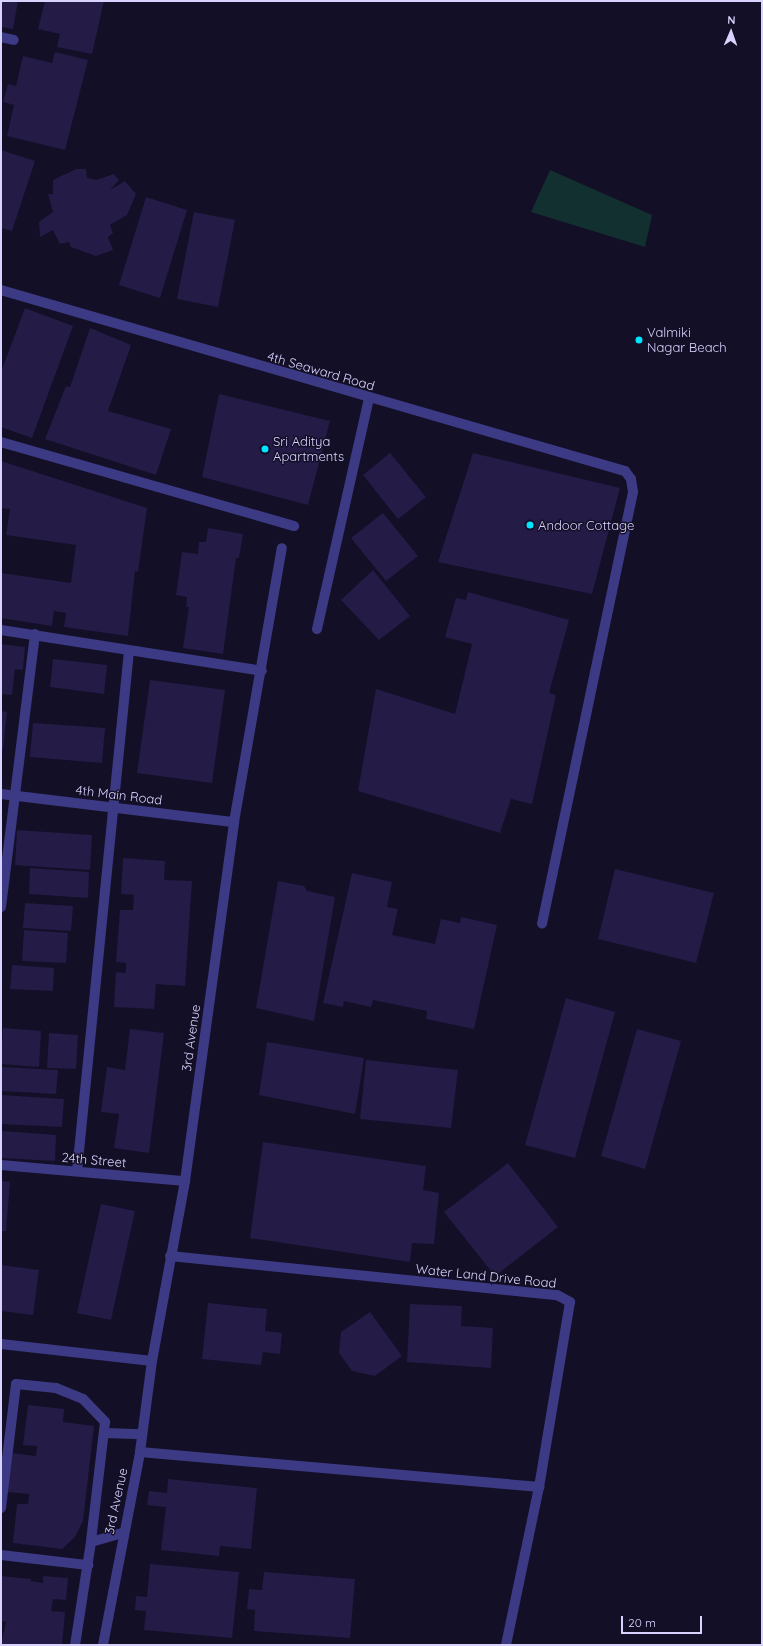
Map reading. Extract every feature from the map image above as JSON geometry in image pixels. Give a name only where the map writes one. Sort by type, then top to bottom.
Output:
[{"type":"street","points":[[1,38],[14,40]]},
{"type":"street","name":"4th Seaward Road","points":[[1,290],[369,399],[613,466],[625,471],[631,479],[633,492],[542,923]]},
{"type":"street","points":[[317,629],[369,399]]},
{"type":"street","points":[[1,442],[294,526]]},
{"type":"street","name":"3rd Avenue","points":[[104,1645],[122,1533],[140,1452],[152,1361],[170,1256],[185,1181],[234,822],[262,671],[282,548]]},
{"type":"street","points":[[1,630],[35,634],[129,651],[262,671]]},
{"type":"street","points":[[1,907],[35,634]]},
{"type":"street","points":[[77,1171],[112,807],[129,651]]},
{"type":"street","name":"4th Main Road","points":[[1,794],[234,822]]},
{"type":"street","name":"24th Street","points":[[1,1166],[185,1181]]},
{"type":"street","name":"Water Land Drive Road","points":[[170,1256],[565,1298],[571,1306],[539,1487],[506,1645]]},
{"type":"street","points":[[1,1344],[152,1361]]},
{"type":"street","points":[[1,1508],[16,1384],[56,1388],[83,1399],[105,1422],[88,1565],[75,1645]]},
{"type":"street","points":[[104,1433],[142,1434]]},
{"type":"street","points":[[140,1452],[539,1487]]},
{"type":"street","points":[[91,1542],[122,1533]]},
{"type":"street","points":[[1,1555],[88,1565]]},
{"type":"green space","points":[[550,170],[652,215],[645,247],[531,212]]},
{"type":"building","points":[[1,1],[18,1],[13,29],[1,27]]},
{"type":"building","points":[[45,1],[104,1],[92,54],[57,47],[60,34],[38,29]]},
{"type":"building","points":[[55,52],[88,60],[65,150],[7,136],[14,105],[3,102],[8,84],[16,86],[23,56],[52,63]]},
{"type":"building","points":[[1,150],[35,161],[12,231],[1,228]]},
{"type":"building","points":[[76,169],[86,169],[87,178],[96,180],[114,174],[119,180],[110,190],[125,181],[136,194],[127,215],[110,225],[113,233],[108,237],[113,250],[96,256],[71,247],[69,242],[60,244],[53,230],[40,237],[39,222],[53,212],[48,194],[53,194],[53,180]]},
{"type":"building","points":[[146,197],[187,210],[160,298],[119,285]]},
{"type":"building","points":[[194,212],[235,220],[218,307],[177,299]]},
{"type":"building","points":[[25,308],[73,326],[32,438],[1,427],[1,372]]},
{"type":"building","points":[[90,328],[131,345],[108,411],[171,429],[156,475],[45,439],[66,386],[70,387]]},
{"type":"building","name":"Sri Aditya Apartments","points":[[219,394],[330,421],[308,505],[202,477]]},
{"type":"building","points":[[390,453],[426,497],[398,519],[363,475]]},
{"type":"building","name":"Andoor Cottage","points":[[473,453],[620,488],[592,594],[438,562]]},
{"type":"building","points":[[1,461],[147,508],[138,572],[135,571],[128,636],[64,627],[66,613],[54,611],[52,626],[1,618],[1,573],[71,583],[76,545],[6,535],[10,509],[1,508]]},
{"type":"building","points":[[383,513],[418,556],[386,581],[351,538]]},
{"type":"building","points":[[208,528],[243,534],[239,558],[236,558],[223,654],[183,648],[189,607],[186,607],[187,597],[176,595],[182,552],[198,554],[199,542],[206,542]]},
{"type":"building","points":[[373,570],[410,616],[379,640],[341,600]]},
{"type":"building","points":[[468,592],[569,620],[549,693],[556,695],[532,804],[511,799],[500,833],[358,791],[376,689],[455,714],[472,644],[445,637],[456,598],[466,600]]},
{"type":"building","points":[[1,644],[25,647],[23,670],[15,669],[12,695],[1,694]]},
{"type":"building","points":[[53,659],[107,665],[104,694],[50,687]]},
{"type":"building","points":[[150,680],[225,690],[212,783],[137,773]]},
{"type":"building","points":[[1,711],[7,712],[3,749],[1,749]]},
{"type":"building","points":[[33,723],[105,728],[102,763],[30,757]]},
{"type":"building","points":[[17,830],[92,835],[90,870],[15,865]]},
{"type":"building","points":[[123,858],[165,861],[164,880],[192,881],[185,986],[156,984],[154,1009],[114,1007],[116,972],[126,973],[126,963],[116,962],[120,910],[133,910],[134,895],[121,894]]},
{"type":"building","points":[[30,868],[89,872],[88,898],[29,894]]},
{"type":"building","points":[[615,869],[714,893],[696,963],[598,939]]},
{"type":"building","points":[[352,873],[392,882],[387,907],[398,909],[392,935],[435,944],[441,919],[460,923],[461,917],[497,925],[474,1029],[426,1019],[427,1011],[373,1000],[371,1007],[344,1001],[343,1007],[323,1003]]},
{"type":"building","points":[[278,881],[304,886],[307,891],[335,897],[314,1021],[256,1008]]},
{"type":"building","points":[[25,903],[73,906],[71,931],[23,928]]},
{"type":"building","points":[[24,930],[68,933],[66,963],[22,961]]},
{"type":"building","points":[[12,965],[54,968],[53,991],[10,989]]},
{"type":"building","points":[[566,998],[615,1012],[575,1158],[525,1145]]},
{"type":"building","points":[[3,1028],[41,1031],[39,1067],[1,1064]]},
{"type":"building","points":[[130,1029],[164,1033],[149,1153],[114,1148],[119,1114],[101,1112],[107,1067],[125,1070]]},
{"type":"building","points":[[637,1029],[681,1041],[645,1169],[601,1156]]},
{"type":"building","points":[[49,1033],[78,1035],[76,1069],[47,1068]]},
{"type":"building","points":[[267,1042],[364,1058],[355,1114],[259,1095]]},
{"type":"building","points":[[366,1060],[458,1070],[451,1128],[360,1119]]},
{"type":"building","points":[[2,1067],[58,1070],[56,1094],[1,1091]]},
{"type":"building","points":[[1,1095],[64,1099],[62,1127],[1,1124]]},
{"type":"building","points":[[2,1131],[56,1135],[55,1161],[1,1158]]},
{"type":"building","points":[[263,1142],[426,1166],[423,1190],[439,1193],[434,1244],[412,1243],[410,1262],[250,1238]]},
{"type":"building","points":[[508,1163],[558,1227],[495,1276],[444,1212]]},
{"type":"building","points":[[1,1181],[10,1182],[6,1231],[1,1231]]},
{"type":"building","points":[[101,1204],[135,1211],[111,1320],[77,1313]]},
{"type":"building","points":[[1,1265],[39,1270],[33,1315],[1,1311]]},
{"type":"building","points":[[208,1303],[267,1309],[265,1331],[282,1333],[280,1354],[263,1352],[261,1365],[202,1359]]},
{"type":"building","points":[[410,1304],[462,1306],[461,1326],[493,1328],[491,1368],[407,1362]]},
{"type":"building","points":[[370,1312],[402,1356],[375,1376],[352,1371],[339,1353],[341,1332]]},
{"type":"building","points":[[28,1405],[64,1409],[63,1422],[94,1426],[83,1521],[75,1537],[62,1549],[13,1543],[17,1504],[28,1504],[29,1494],[7,1492],[10,1453],[36,1456],[37,1446],[23,1445]]},
{"type":"building","points":[[168,1479],[257,1488],[251,1549],[220,1546],[219,1556],[161,1550],[166,1507],[147,1505],[149,1491],[167,1493]]},
{"type":"building","points":[[150,1564],[239,1572],[232,1638],[144,1630],[146,1611],[135,1610],[136,1596],[147,1597]]},
{"type":"building","points":[[264,1572],[355,1579],[350,1638],[254,1631],[255,1610],[247,1609],[249,1589],[262,1590]]},
{"type":"building","points":[[1,1576],[31,1579],[31,1581],[43,1583],[43,1576],[68,1578],[66,1600],[53,1599],[51,1611],[65,1612],[62,1645],[1,1645],[6,1622],[1,1621]]},
{"type":"place","name":"Valmiki Nagar Beach","points":[[639,340]]},
{"type":"place","name":"Sri Aditya Apartments","points":[[265,449]]},
{"type":"place","name":"Andoor Cottage","points":[[530,525]]}]
